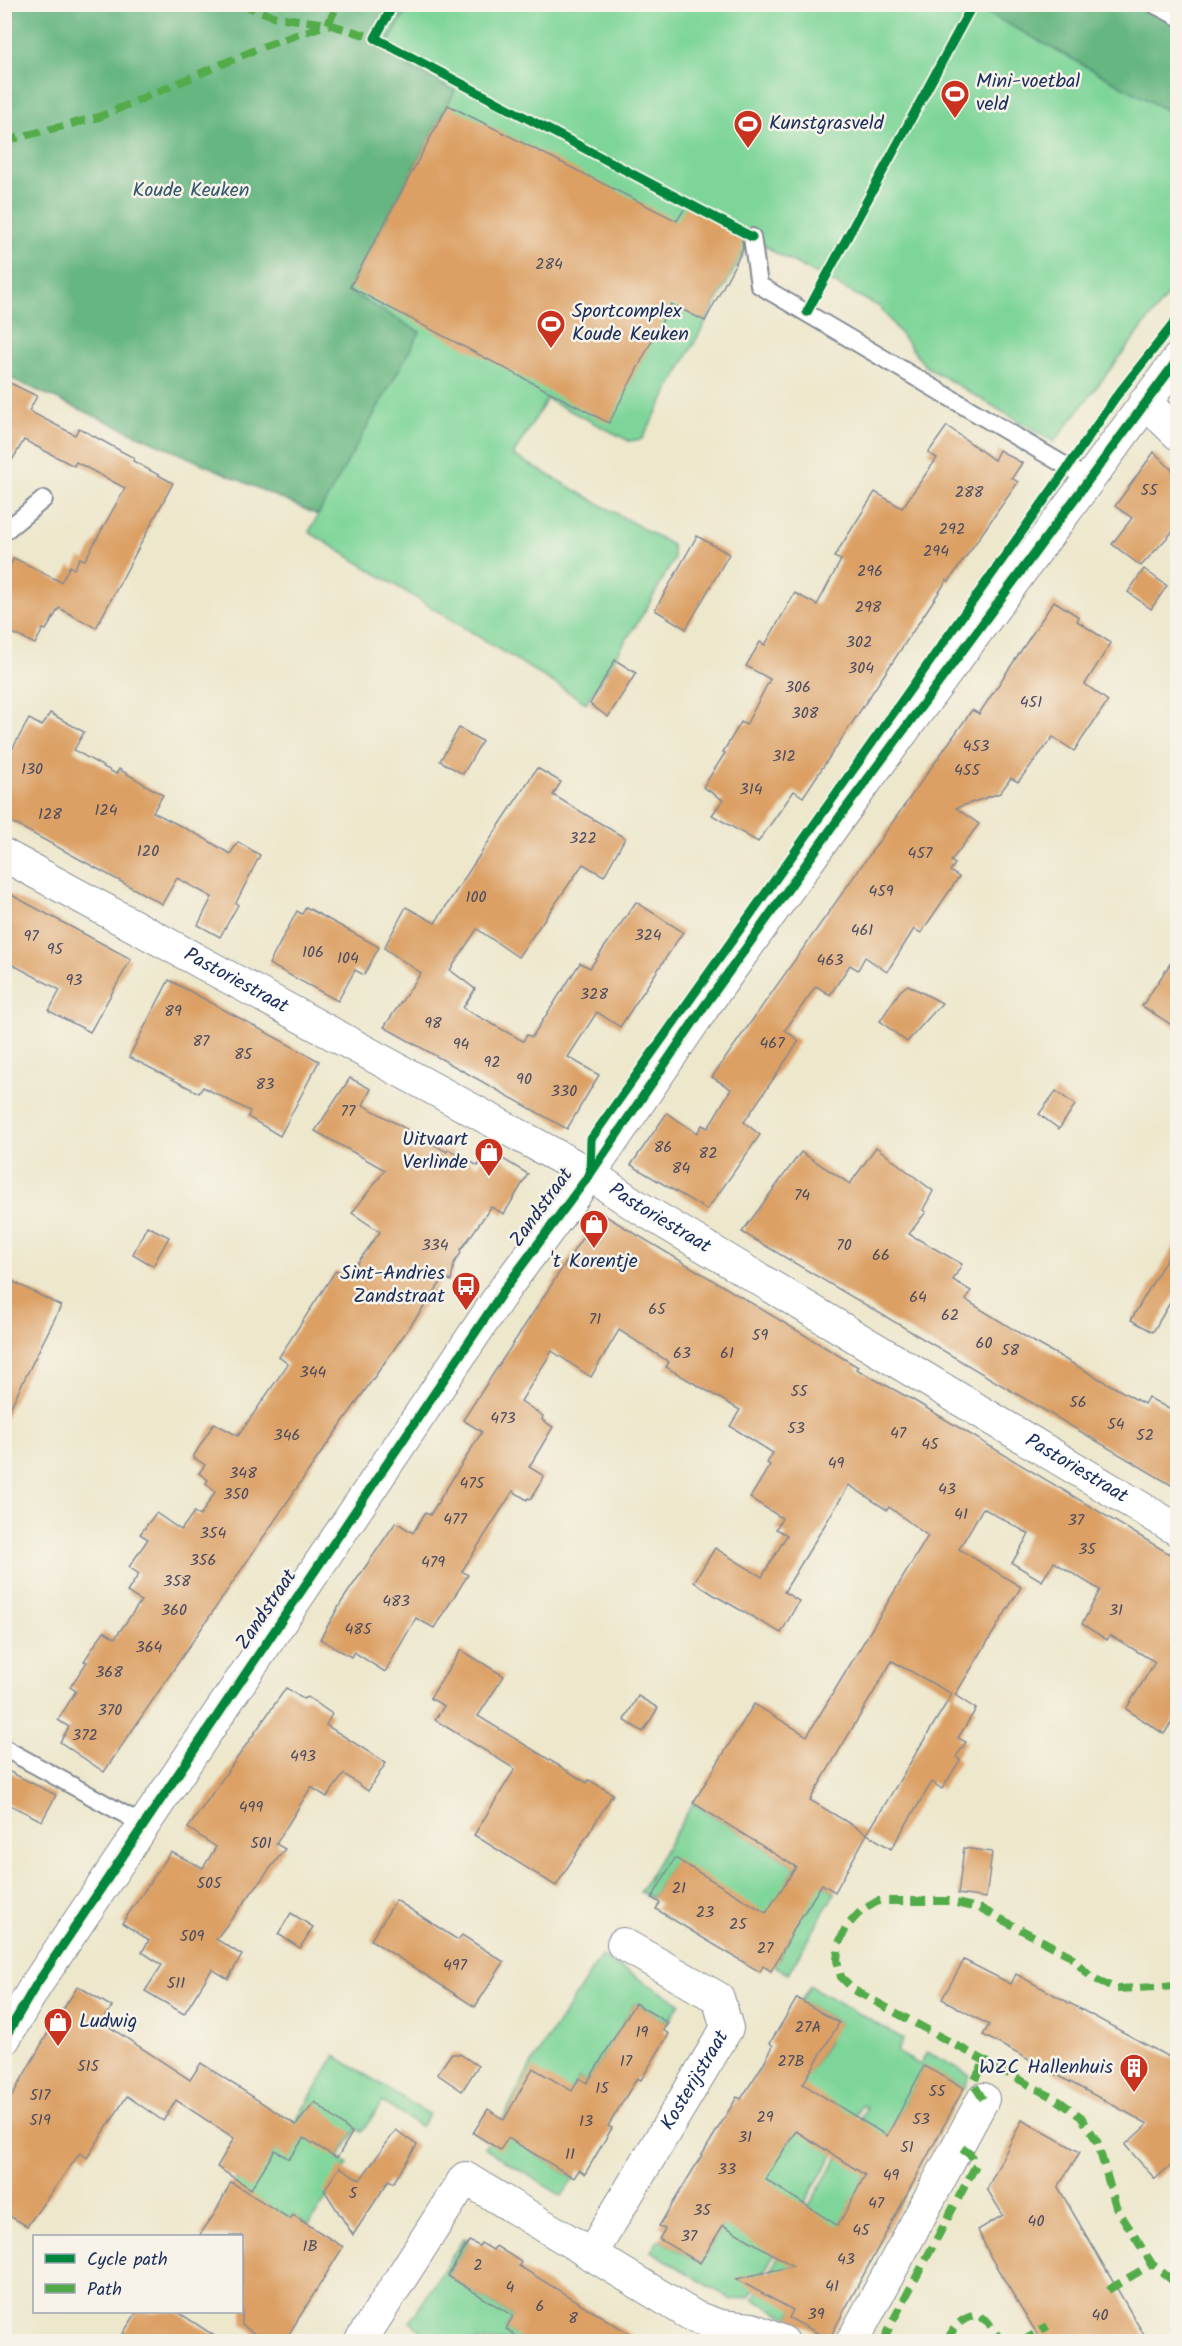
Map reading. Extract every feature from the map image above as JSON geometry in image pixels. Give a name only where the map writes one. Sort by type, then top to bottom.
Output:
[{"type":"street","name":"Zandstraat","points":[[4,2039],[36,1985],[506,1287],[590,1174],[703,1008],[841,815],[1178,359]]},
{"type":"street","points":[[1145,402],[1178,434]]},
{"type":"street","name":"Pastoriestraat","points":[[4,855],[590,1174],[633,1203],[1178,1530]]},
{"type":"street","name":"Kosterijstraat","points":[[592,2253],[727,2028],[718,1998],[623,1944]]},
{"type":"street","points":[[852,2342],[983,2099]]},
{"type":"street","points":[[360,2342],[465,2178],[695,2317],[720,2326],[752,2329],[783,2342]]},
{"type":"lane","points":[[1153,4],[1178,17]]},
{"type":"lane","points":[[752,237],[759,285],[1088,479]]},
{"type":"lane","points":[[4,532],[44,499]]},
{"type":"lane","points":[[4,1748],[144,1825]]},
{"type":"green space","name":"Sportcomplex Koude Keuken","points":[[5,5],[1177,5],[1177,283],[1054,442],[925,366],[880,307],[776,253],[752,237],[642,439],[629,441],[547,399],[513,455],[672,545],[674,559],[646,609],[586,703],[309,532],[318,515],[5,376]]},
{"type":"green space","name":"Koude Keuken","points":[[5,5],[410,5],[383,53],[455,91],[348,291],[420,332],[318,515],[5,376]]},
{"type":"green space","points":[[973,5],[1177,5],[1177,116]]},
{"type":"green space","points":[[693,1803],[796,1867],[786,1883],[822,1884],[835,1892],[788,1974],[774,1966],[791,1937],[672,1864],[652,1898],[640,1892]]},
{"type":"green space","points":[[601,1956],[680,2003],[668,2023],[635,2003],[587,2083],[579,2078],[530,2151],[574,2178],[562,2196],[484,2148],[503,2119],[531,2065]]},
{"type":"green space","points":[[810,1986],[904,2039],[897,2052],[920,2065],[927,2052],[970,2075],[964,2088],[924,2067],[789,2318],[753,2299],[867,2108],[862,2105],[749,2297],[732,2300],[651,2251],[659,2239],[700,2263],[775,2140],[786,2146],[801,2123],[749,2090],[762,2066],[799,2088],[829,2042],[828,2040],[839,2023],[801,2001]]},
{"type":"green space","points":[[335,2056],[429,2114],[421,2127],[382,2102],[362,2132],[357,2129],[338,2158],[348,2165],[309,2225],[293,2215],[275,2241],[317,2287],[243,2239],[246,2231],[216,2211],[252,2155],[270,2157],[291,2129]]},
{"type":"green space","points":[[464,2238],[469,2241],[448,2276],[513,2316],[506,2329],[526,2341],[436,2341],[410,2322]]},
{"type":"building","points":[[448,105],[677,221],[686,206],[742,238],[743,249],[705,321],[671,304],[609,423],[350,287]]},
{"type":"building","points":[[4,380],[37,396],[29,411],[75,435],[79,428],[134,458],[133,461],[173,483],[96,628],[59,608],[35,644],[4,629],[4,575],[14,558],[61,582],[70,566],[74,569],[80,558],[85,560],[125,488],[76,462],[74,466],[24,440],[4,474]]},
{"type":"building","points":[[947,426],[994,460],[999,450],[1022,463],[1012,478],[1018,482],[949,581],[947,580],[803,797],[794,791],[758,842],[712,815],[723,800],[703,787],[725,753],[723,752],[741,722],[746,725],[770,679],[746,666],[760,642],[765,645],[795,593],[817,605],[841,560],[834,557],[875,492],[902,508],[937,458],[928,453]]},
{"type":"building","points":[[1154,452],[1178,476],[1178,526],[1141,566],[1112,544],[1132,518],[1115,506]]},
{"type":"building","points":[[697,536],[729,554],[686,629],[655,610]]},
{"type":"building","points":[[1144,569],[1167,586],[1151,609],[1128,592]]},
{"type":"building","points":[[1054,601],[1079,617],[1077,621],[1111,643],[1085,684],[1108,701],[1074,751],[1053,737],[1018,782],[1011,778],[1000,793],[956,808],[979,824],[951,861],[955,864],[950,871],[959,877],[921,933],[914,929],[887,972],[865,957],[858,970],[850,965],[830,995],[816,986],[785,1030],[799,1041],[744,1122],[760,1135],[707,1210],[631,1165],[667,1113],[697,1133],[702,1125],[708,1128],[731,1089],[712,1077],[972,710],[979,714]]},
{"type":"building","points":[[615,660],[636,673],[608,717],[590,704]]},
{"type":"building","points":[[50,713],[84,732],[74,750],[116,774],[119,769],[163,795],[153,812],[230,854],[238,842],[260,855],[236,903],[238,905],[220,937],[198,925],[212,897],[177,878],[162,904],[4,818],[4,764],[29,719],[42,726]]},
{"type":"building","points":[[459,728],[482,741],[463,774],[440,761]]},
{"type":"building","points":[[537,768],[561,782],[553,795],[625,838],[604,876],[583,864],[518,957],[477,929],[450,970],[475,989],[463,1008],[523,1041],[527,1035],[532,1037],[580,963],[590,968],[636,902],[683,932],[620,1027],[597,1012],[568,1057],[599,1075],[567,1129],[384,1027],[421,973],[384,948],[406,907],[435,923]]},
{"type":"building","points":[[4,891],[131,959],[90,1032],[49,1011],[60,990],[4,960]]},
{"type":"building","points":[[306,907],[379,947],[364,975],[355,970],[338,1001],[269,964],[297,911],[302,914]]},
{"type":"building","points":[[1178,952],[1178,1029],[1142,1006]]},
{"type":"building","points":[[169,980],[319,1061],[280,1136],[248,1117],[250,1111],[203,1087],[199,1093],[129,1057]]},
{"type":"building","points":[[908,985],[942,1003],[907,1042],[880,1021],[900,991]]},
{"type":"building","points":[[350,1078],[371,1089],[363,1105],[447,1152],[448,1149],[478,1166],[488,1150],[528,1174],[504,1214],[491,1207],[460,1251],[454,1263],[451,1281],[444,1278],[309,1470],[104,1772],[60,1742],[69,1727],[58,1720],[76,1691],[70,1687],[104,1631],[115,1638],[141,1601],[127,1592],[139,1574],[129,1567],[148,1539],[140,1534],[156,1513],[181,1530],[194,1512],[200,1516],[215,1492],[206,1483],[208,1480],[199,1473],[205,1465],[193,1457],[214,1423],[238,1436],[288,1364],[279,1357],[336,1270],[347,1277],[380,1232],[352,1213],[385,1170],[315,1131]]},
{"type":"building","points":[[1056,1091],[1075,1105],[1059,1129],[1039,1114]]},
{"type":"building","points":[[876,1147],[933,1191],[923,1210],[926,1212],[909,1234],[962,1264],[953,1280],[971,1291],[966,1300],[1029,1339],[1144,1404],[1148,1397],[1178,1414],[1178,1489],[742,1232],[801,1152],[850,1184]]},
{"type":"building","points":[[599,1212],[858,1367],[856,1369],[913,1400],[1178,1559],[1178,1713],[1164,1734],[1126,1709],[1155,1662],[1110,1635],[1107,1640],[1082,1624],[1100,1590],[1054,1562],[1042,1581],[1012,1563],[1029,1534],[983,1508],[959,1549],[1021,1587],[955,1695],[976,1709],[958,1738],[966,1742],[956,1757],[960,1760],[942,1789],[932,1782],[891,1849],[867,1834],[835,1892],[822,1884],[790,1935],[771,1971],[763,1966],[760,1972],[656,1909],[660,1903],[652,1898],[675,1858],[766,1913],[796,1867],[693,1803],[754,1704],[807,1736],[928,1536],[889,1507],[887,1510],[849,1485],[784,1592],[799,1601],[781,1633],[694,1582],[715,1548],[762,1577],[787,1535],[776,1529],[782,1518],[750,1498],[770,1465],[767,1463],[773,1453],[730,1426],[740,1410],[666,1367],[669,1362],[619,1330],[591,1377],[552,1351],[521,1401],[543,1416],[542,1420],[553,1427],[529,1467],[544,1476],[531,1499],[527,1500],[513,1491],[462,1571],[468,1575],[434,1628],[416,1618],[385,1672],[354,1652],[351,1657],[320,1639],[342,1601],[396,1522],[413,1533],[425,1513],[430,1515],[482,1432],[463,1420]],"holes":[[[892,1661],[952,1694],[867,1834],[810,1800]]]},
{"type":"building","points":[[147,1226],[169,1237],[153,1266],[133,1254]]},
{"type":"building","points":[[1178,1239],[1178,1289],[1153,1332],[1131,1320]]},
{"type":"building","points":[[4,1277],[61,1306],[4,1420]]},
{"type":"building","points":[[461,1650],[504,1676],[478,1716],[587,1783],[589,1780],[613,1794],[556,1886],[474,1835],[515,1769],[435,1720],[444,1706],[430,1698]]},
{"type":"building","points":[[286,1688],[303,1699],[308,1697],[332,1714],[326,1725],[386,1763],[368,1791],[344,1774],[327,1797],[311,1787],[276,1844],[285,1849],[216,1939],[242,1955],[228,1979],[212,1969],[184,2014],[145,1991],[162,1965],[142,1952],[149,1940],[122,1923],[171,1852],[203,1868],[216,1847],[188,1828]]},
{"type":"building","points":[[638,1696],[658,1708],[643,1732],[624,1720]]},
{"type":"building","points":[[4,1769],[56,1795],[42,1821],[4,1802]]},
{"type":"building","points":[[964,1848],[992,1852],[986,1898],[958,1894]]},
{"type":"building","points":[[396,1900],[458,1940],[462,1935],[504,1962],[475,2007],[371,1940]]},
{"type":"building","points":[[291,1913],[313,1927],[300,1948],[278,1934]]},
{"type":"building","name":"WZC Hallenhuis","points":[[964,1960],[1011,1984],[1016,1974],[1178,2062],[1178,2159],[1155,2179],[1125,2145],[1148,2124],[983,2035],[989,2025],[942,1999]]},
{"type":"building","points":[[78,1986],[112,2007],[102,2022],[190,2080],[201,2063],[296,2125],[315,2102],[352,2133],[337,2158],[304,2138],[289,2159],[275,2150],[251,2189],[217,2167],[234,2138],[176,2100],[163,2121],[127,2096],[87,2158],[80,2153],[27,2226],[4,2213],[4,2110]]},
{"type":"building","points":[[797,1998],[839,2023],[803,2084],[887,2136],[924,2066],[964,2088],[829,2339],[789,2318],[793,2310],[736,2279],[793,2266],[723,2225],[700,2263],[659,2239],[665,2229],[659,2226],[737,2097],[741,2099],[762,2066],[773,2046],[770,2043]],"holes":[[[796,2131],[865,2175],[838,2226],[765,2179]]]},
{"type":"building","points":[[635,2003],[668,2023],[663,2030],[669,2034],[641,2080],[637,2078],[608,2126],[612,2128],[585,2174],[579,2170],[574,2178],[508,2138],[500,2150],[473,2133],[488,2109],[504,2120],[533,2068],[572,2091],[579,2078],[587,2083]]},
{"type":"building","points":[[451,2054],[460,2054],[478,2066],[462,2091],[437,2074]]},
{"type":"building","points":[[1022,2120],[1080,2152],[1058,2187],[1148,2342],[1042,2342],[991,2258],[978,2230],[1003,2215],[987,2189]]},
{"type":"building","points":[[396,2130],[417,2145],[393,2183],[389,2180],[353,2235],[324,2190],[340,2167],[360,2180]]},
{"type":"building","points":[[231,2182],[290,2219],[293,2215],[343,2247],[284,2342],[267,2342],[242,2325],[243,2235],[200,2235],[215,2213]]},
{"type":"building","points":[[469,2241],[479,2246],[481,2243],[493,2250],[496,2246],[521,2262],[519,2266],[643,2342],[526,2342],[506,2329],[513,2316],[448,2276]]},
{"type":"building","points":[[136,2313],[180,2313],[224,2342],[136,2342],[123,2333]]},
{"type":"marked path","points":[[240,4],[276,17],[328,24],[375,38]]},
{"type":"marked path","points":[[4,141],[99,117],[262,47],[328,24],[338,4]]},
{"type":"marked path","points":[[1178,1986],[1117,1989],[1091,1977],[1069,1955],[982,1909],[948,1901],[878,1901],[861,1911],[847,1926],[839,1943],[837,1960],[841,1977],[854,1990],[1059,2101],[1081,2117],[1097,2141],[1116,2207],[1152,2264],[1178,2285]]},
{"type":"marked path","points":[[983,2099],[973,2083],[985,2061]]},
{"type":"marked path","points":[[885,2342],[887,2332],[976,2165],[970,2154],[958,2145]]},
{"type":"marked path","points":[[1108,2290],[1152,2264]]},
{"type":"marked path","points":[[947,2342],[959,2323],[978,2315],[988,2322],[1002,2342]]},
{"type":"marked path","points":[[1021,2342],[1048,2326]]},
{"type":"cycle path","points":[[394,4],[375,38],[752,237]]},
{"type":"cycle path","points":[[807,312],[973,4]]},
{"type":"cycle path","points":[[590,1174],[591,1139],[1115,398],[1178,318]]},
{"type":"cycle path","points":[[4,2039],[36,1985],[506,1287],[590,1174],[703,1008],[841,815],[1178,359]]},
{"type":"place","name":"Mini-voetbal veld","points":[[955,120]]},
{"type":"place","name":"Kunstgrasveld","points":[[748,150]]},
{"type":"place","name":"Sportcomplex Koude Keuken","points":[[551,350]]},
{"type":"place","name":"Uitvaart Verlinde","points":[[489,1178]]},
{"type":"place","name":"'t Korentje","points":[[594,1250]]},
{"type":"place","name":"Sint-Andries Zandstraat","points":[[466,1312]]},
{"type":"place","name":"Ludwig","points":[[58,2048]]},
{"type":"place","name":"WZC Hallenhuis","points":[[1134,2094]]}]
